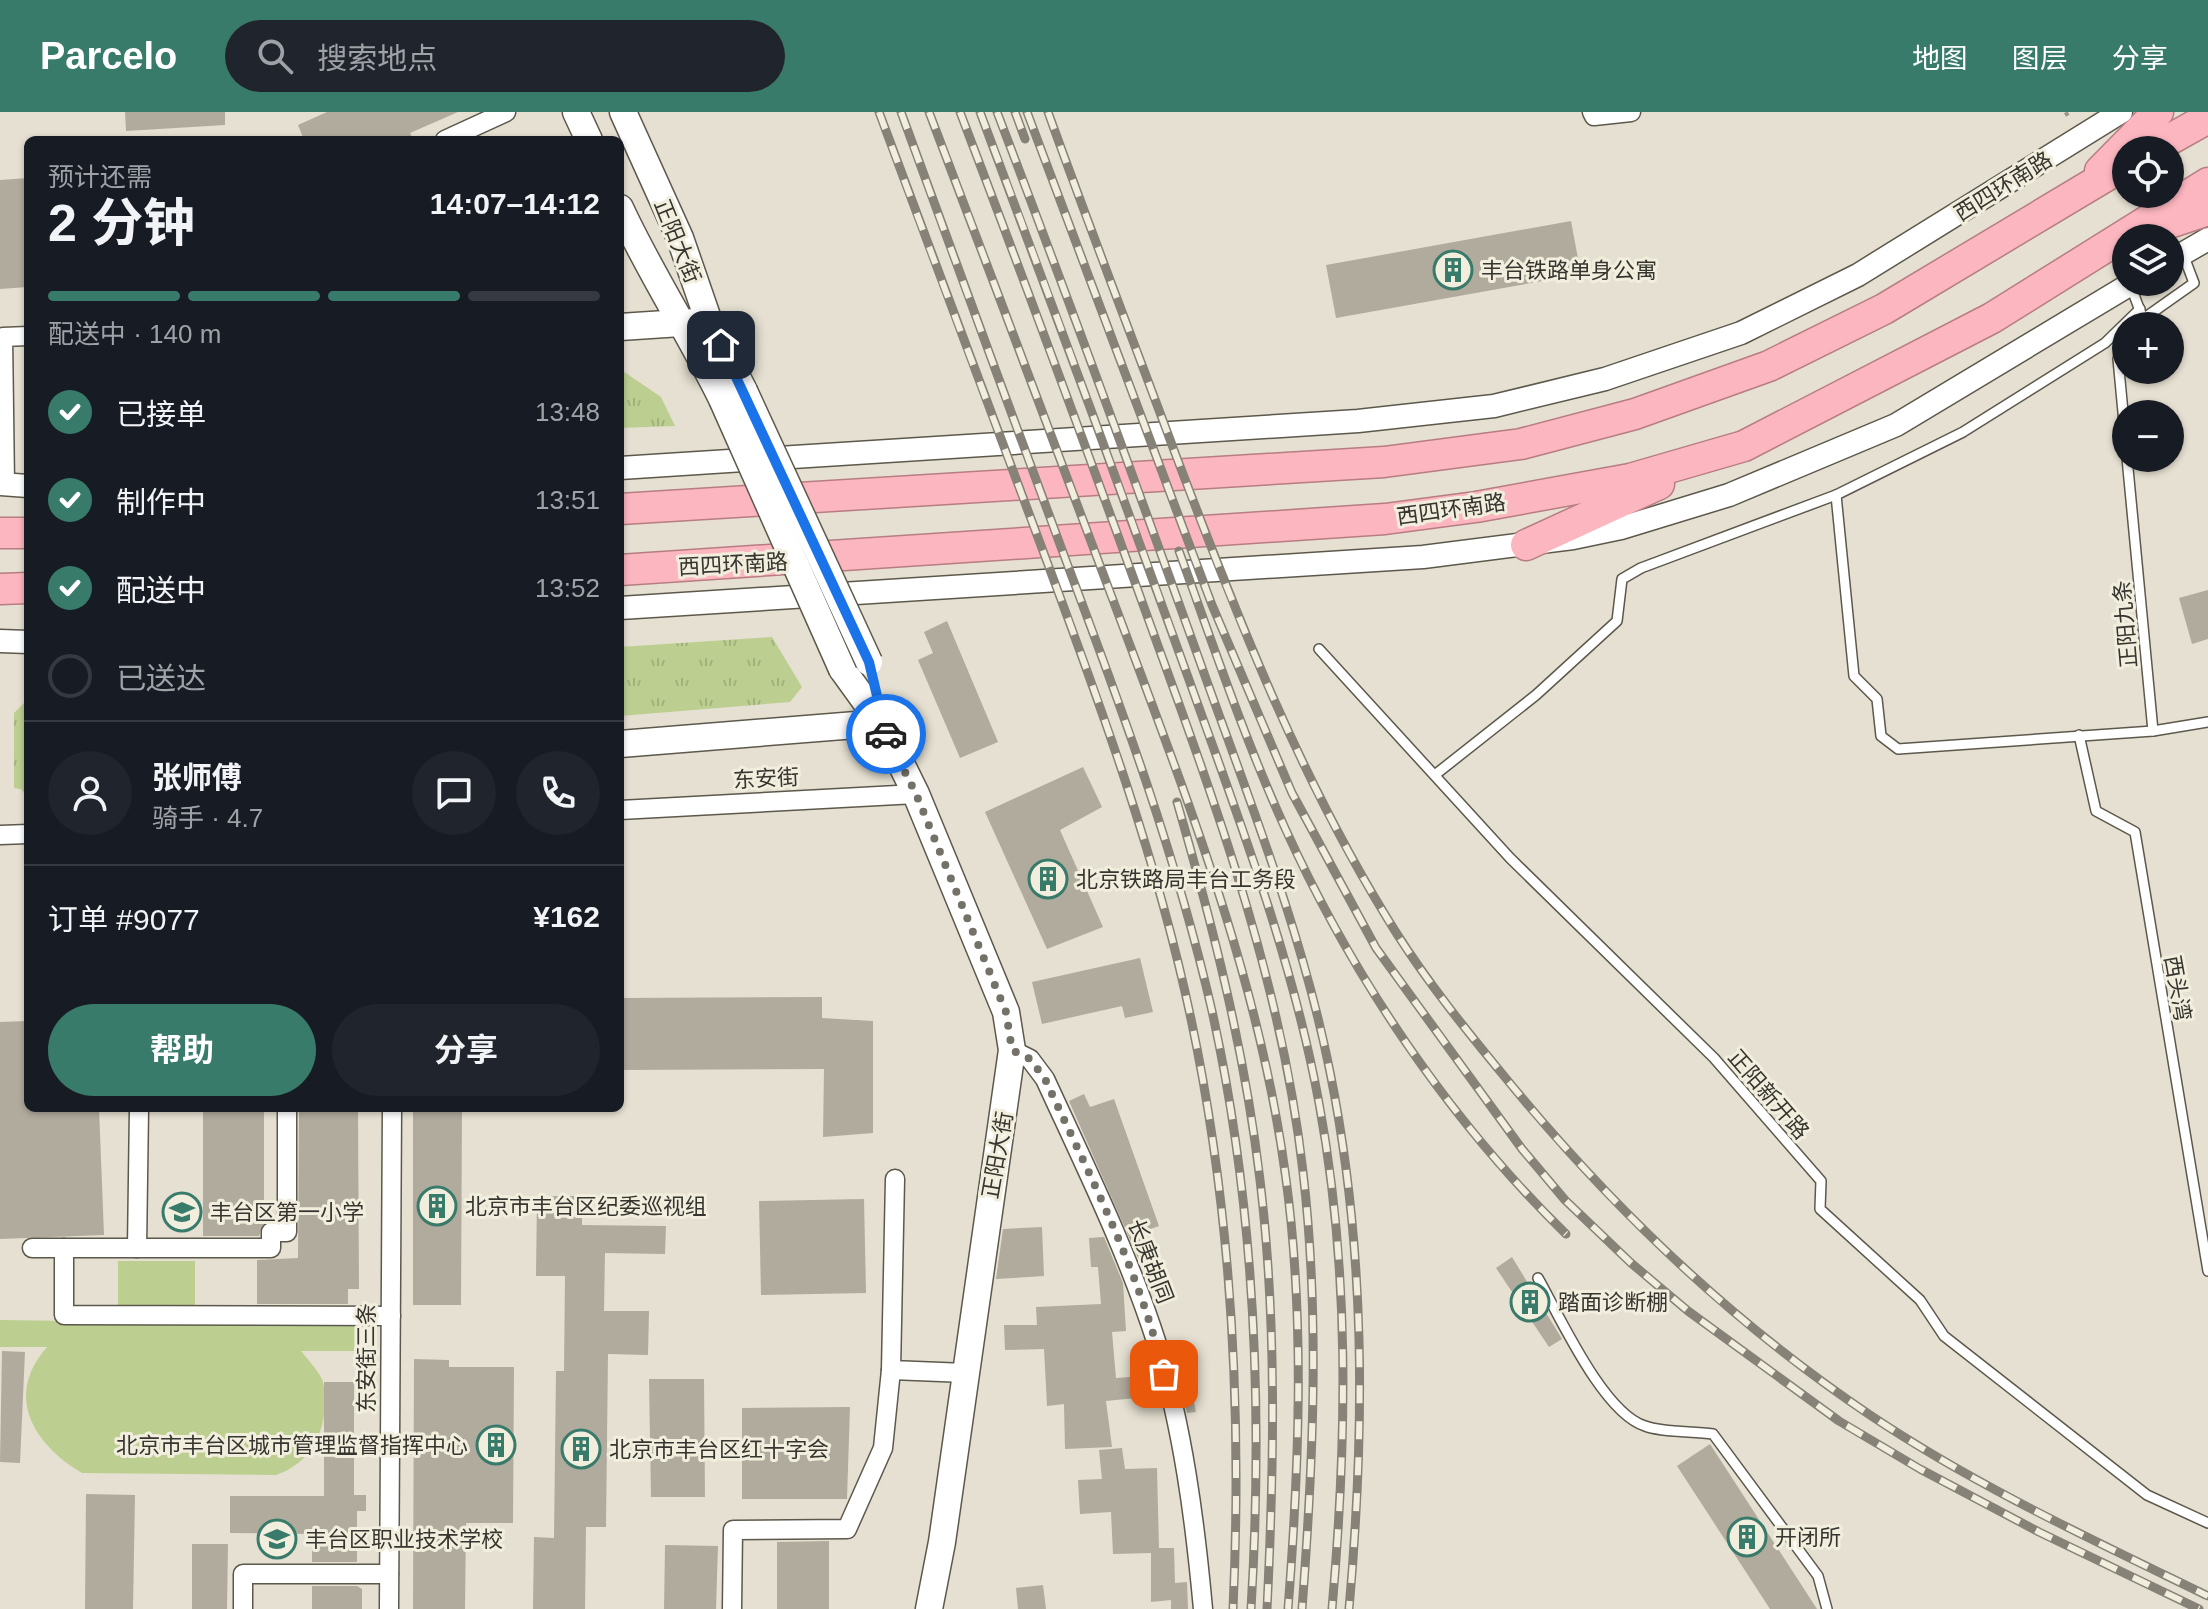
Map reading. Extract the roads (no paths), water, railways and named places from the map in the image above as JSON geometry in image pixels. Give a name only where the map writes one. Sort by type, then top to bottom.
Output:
[{"type":"highway","points":[[2085,187],[2158,112]]},
{"type":"highway","points":[[2176,136],[2208,118]]},
{"type":"highway","name":"西四环南路","points":[[624,509],[1384,462],[1521,444],[1635,414],[1769,366],[1884,309],[2112,172]]},
{"type":"highway","name":"西四环南路","points":[[2143,224],[2208,183]]},
{"type":"highway","points":[[2165,224],[2208,210]]},
{"type":"highway","name":"西四环南路","points":[[624,570],[1385,519],[1476,507],[1630,479],[1744,446],[1992,318],[2112,243]]},
{"type":"highway","points":[[1526,545],[1744,446]]},
{"type":"highway","points":[[0,533],[24,533]]},
{"type":"highway","points":[[0,589],[24,588]]},
{"type":"main road","points":[[576,112],[587,136]]},
{"type":"main road","name":"正阳大街","points":[[623,112],[680,238],[697,322]]},
{"type":"main road","name":"正阳大街","points":[[624,217],[643,258],[697,322],[869,662],[881,723]]},
{"type":"main road","points":[[624,327],[697,322]]},
{"type":"main road","name":"正阳大街","points":[[733,395],[842,669],[881,723],[916,794],[1006,1012],[1012,1050],[942,1542],[929,1609]]},
{"type":"main road","points":[[624,744],[881,723]]},
{"type":"street","points":[[454,136],[506,112]]},
{"type":"street","points":[[1593,114],[1631,112]]},
{"type":"street","name":"西四环南路","points":[[624,468],[1343,422],[1494,406],[1605,379],[1741,333],[1858,275],[2121,112]]},
{"type":"street","points":[[2184,253],[2208,239]]},
{"type":"street","name":"西四环南路","points":[[624,608],[1407,558],[1526,545],[1621,528],[1729,495],[1821,460],[1896,425],[2112,295]]},
{"type":"street","points":[[11,485],[3,337],[24,336]]},
{"type":"street","points":[[0,641],[24,642]]},
{"type":"street","name":"东安街","points":[[624,810],[916,794]]},
{"type":"street","points":[[0,835],[24,834]]},
{"type":"street","name":"长庚胡同","points":[[1012,1050],[1030,1059],[1045,1079],[1108,1215],[1157,1345],[1196,1529],[1203,1609]]},
{"type":"street","points":[[137,1248],[139,1112]]},
{"type":"street","points":[[32,1248],[271,1248],[271,1232],[287,1232],[287,1112]]},
{"type":"street","name":"东安街三条","points":[[389,1609],[392,1112]]},
{"type":"street","points":[[732,1609],[733,1530],[847,1529],[883,1448],[891,1370],[895,1179]]},
{"type":"street","points":[[64,1248],[64,1315],[391,1316]]},
{"type":"street","points":[[891,1370],[966,1373]]},
{"type":"street","points":[[243,1609],[243,1574],[389,1574]]},
{"type":"lane","points":[[2184,269],[2194,283],[2184,289]]},
{"type":"lane","points":[[2148,312],[2174,296]]},
{"type":"lane","points":[[1436,774],[1536,695],[1617,621],[1622,579],[1641,568],[1836,495],[1963,432],[2112,338]]},
{"type":"lane","name":"正阳九条","points":[[2128,472],[2153,731]]},
{"type":"lane","points":[[1836,495],[1854,676],[1877,699],[1881,736],[1898,749],[2153,731],[2208,722]]},
{"type":"lane","name":"正阳新开路","points":[[1319,649],[1510,858],[1714,1058],[1821,1181],[1820,1209],[1920,1300],[1944,1336],[2147,1495],[2208,1523]]},
{"type":"lane","name":"西头湾","points":[[2079,735],[2096,811],[2135,832],[2208,1271]]},
{"type":"lane","points":[[1538,1278],[1583,1360],[1616,1406],[1644,1426],[1713,1434],[1818,1576],[1827,1609]]},
{"type":"railway","points":[[879,112],[1106,724],[1162,899],[1177,959],[1205,1092],[1225,1239],[1236,1461],[1233,1609]]},
{"type":"railway","points":[[901,112],[1129,731],[1166,841],[1212,1011],[1238,1158],[1252,1308],[1256,1459],[1251,1609]]},
{"type":"railway","points":[[929,112],[1175,766],[1221,901],[1260,1039],[1286,1179],[1296,1286],[1297,1448],[1288,1609]]},
{"type":"railway","points":[[960,112],[1200,764],[1244,898],[1280,1033],[1303,1172],[1312,1281],[1312,1445],[1302,1609]]},
{"type":"railway","points":[[980,112],[1244,835],[1279,941],[1308,1048],[1329,1166],[1341,1292],[1343,1418],[1332,1609]]},
{"type":"railway","points":[[997,112],[1255,814],[1305,967],[1318,1019],[1342,1139],[1356,1273],[1360,1407],[1349,1609]]},
{"type":"railway","points":[[1015,112],[1025,139]]},
{"type":"railway","points":[[1027,112],[1212,605],[1292,793],[1376,948],[1522,1149],[1565,1200],[1631,1263],[1688,1311],[1839,1421],[1920,1469],[2039,1532],[2199,1609]]},
{"type":"railway","points":[[1048,112],[1199,515],[1274,700],[1331,819],[1363,877],[1409,953],[1462,1024],[1544,1124],[1629,1216],[1721,1301],[1818,1379],[1951,1465],[2208,1596]]},
{"type":"railway","points":[[1179,551],[1270,794],[1341,938],[1407,1044],[1443,1094],[1523,1190],[1566,1234]]},
{"type":"railway","points":[[1177,802],[1226,990],[1246,1084],[1260,1180],[1272,1340],[1267,1609]]},
{"type":"place","name":"丰台铁路单身公寓","points":[[1453,270]]},
{"type":"place","name":"北京铁路局丰台工务段","points":[[1048,879]]},
{"type":"place","name":"北京市丰台区纪委巡视组","points":[[437,1206]]},
{"type":"place","name":"丰台区第一小学","points":[[182,1212]]},
{"type":"place","name":"踏面诊断棚","points":[[1530,1302]]},
{"type":"place","name":"北京市丰台区城市管理监督指挥中心","points":[[496,1445]]},
{"type":"place","name":"北京市丰台区红十字会","points":[[581,1449]]},
{"type":"place","name":"开闭所","points":[[1747,1537]]},
{"type":"place","name":"丰台区职业技术学校","points":[[277,1539]]}]
